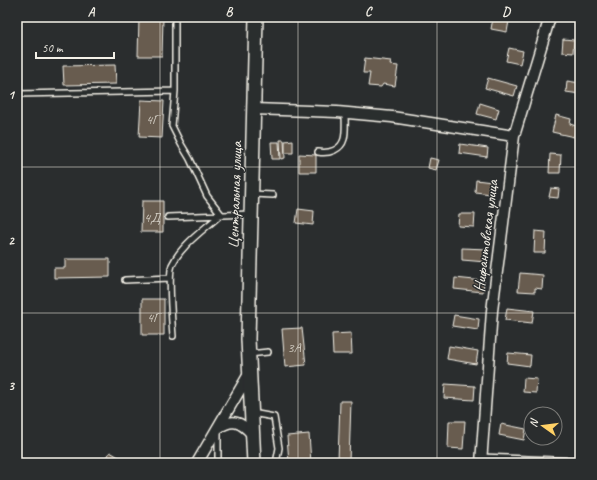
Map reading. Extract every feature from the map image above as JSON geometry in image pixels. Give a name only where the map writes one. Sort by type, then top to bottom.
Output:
[{"type":"street","name":"Центральная улица","points":[[254,463],[248,354],[256,17]]},
{"type":"street","name":"Нифантовская улица","points":[[481,460],[492,311],[514,136],[550,17]]},
{"type":"street","points":[[254,109],[345,113],[412,119],[514,136]]},
{"type":"street","points":[[197,463],[249,374]]},
{"type":"street","points":[[218,429],[225,423],[237,423],[242,424],[252,434]]},
{"type":"lane","points":[[175,17],[175,91],[172,126],[190,159],[207,196],[221,214]]},
{"type":"lane","points":[[17,94],[175,91]]},
{"type":"lane","points":[[318,152],[326,154],[338,149],[344,140],[345,113]]},
{"type":"lane","points":[[252,194],[273,195]]},
{"type":"lane","points":[[173,336],[170,278],[171,267],[183,248],[221,214]]},
{"type":"lane","points":[[168,217],[252,214]]},
{"type":"lane","points":[[125,280],[170,278]]},
{"type":"lane","points":[[248,354],[268,352]]},
{"type":"lane","points":[[251,412],[274,416],[279,448],[276,463],[274,463]]},
{"type":"lane","points":[[218,429],[218,463]]},
{"type":"lane","points":[[481,460],[560,462],[580,461]]},
{"type":"building","points":[[139,18],[163,18],[162,56],[138,56]]},
{"type":"building","points":[[493,18],[509,21],[507,32],[491,29]]},
{"type":"building","points":[[563,39],[574,40],[573,53],[562,52]]},
{"type":"building","points":[[509,48],[523,51],[520,64],[506,61]]},
{"type":"building","points":[[365,58],[391,61],[390,65],[398,66],[395,86],[383,84],[381,87],[368,86],[370,73],[363,73]]},
{"type":"building","points":[[115,65],[116,84],[64,85],[63,66]]},
{"type":"building","points":[[488,78],[517,86],[514,96],[485,88]]},
{"type":"building","points":[[567,81],[580,83],[580,94],[566,92]]},
{"type":"building","points":[[141,100],[164,101],[162,138],[139,137]]},
{"type":"building","points":[[480,103],[499,109],[496,119],[477,114]]},
{"type":"building","points":[[556,115],[571,119],[570,124],[576,126],[574,137],[552,132]]},
{"type":"building","points":[[280,140],[284,140],[285,158],[281,159]]},
{"type":"building","points":[[293,140],[293,153],[285,153],[285,141]]},
{"type":"building","points":[[271,142],[279,142],[280,159],[272,159]]},
{"type":"building","points":[[460,144],[488,148],[487,157],[459,153]]},
{"type":"building","points":[[299,154],[316,155],[316,172],[299,172]]},
{"type":"building","points":[[550,154],[561,155],[560,173],[549,173]]},
{"type":"building","points":[[430,158],[439,160],[436,170],[428,168]]},
{"type":"building","points":[[476,180],[492,182],[491,194],[475,192]]},
{"type":"building","points":[[551,188],[559,189],[558,198],[549,197]]},
{"type":"building","points":[[142,201],[163,201],[163,232],[141,232]]},
{"type":"building","points":[[298,209],[314,211],[313,225],[296,223]]},
{"type":"building","points":[[459,214],[475,214],[474,227],[458,226]]},
{"type":"building","points":[[535,231],[546,232],[545,253],[534,253]]},
{"type":"building","points":[[462,248],[487,249],[486,262],[462,260]]},
{"type":"building","points":[[65,259],[110,259],[110,277],[54,278],[54,268],[65,268]]},
{"type":"building","points":[[520,273],[543,275],[542,289],[535,288],[535,292],[518,291]]},
{"type":"building","points":[[455,278],[484,281],[483,292],[454,289]]},
{"type":"building","points":[[142,299],[164,299],[164,335],[142,335]]},
{"type":"building","points":[[507,308],[534,311],[532,323],[505,320]]},
{"type":"building","points":[[454,315],[479,319],[478,330],[452,326]]},
{"type":"building","points":[[302,328],[306,365],[285,367],[282,329]]},
{"type":"building","points":[[351,333],[352,354],[333,354],[332,334]]},
{"type":"building","points":[[449,346],[478,351],[476,364],[447,359]]},
{"type":"building","points":[[508,353],[531,355],[530,366],[507,363]]},
{"type":"building","points":[[524,378],[537,379],[536,393],[523,392]]},
{"type":"building","points":[[445,384],[475,386],[474,400],[444,398]]},
{"type":"building","points":[[340,401],[351,401],[349,462],[338,461]]},
{"type":"building","points":[[449,421],[465,421],[463,449],[448,448]]},
{"type":"building","points":[[501,424],[523,428],[523,440],[499,435]]},
{"type":"building","points":[[309,434],[311,463],[289,463],[287,436]]},
{"type":"building","points":[[110,452],[129,463],[104,463]]}]
